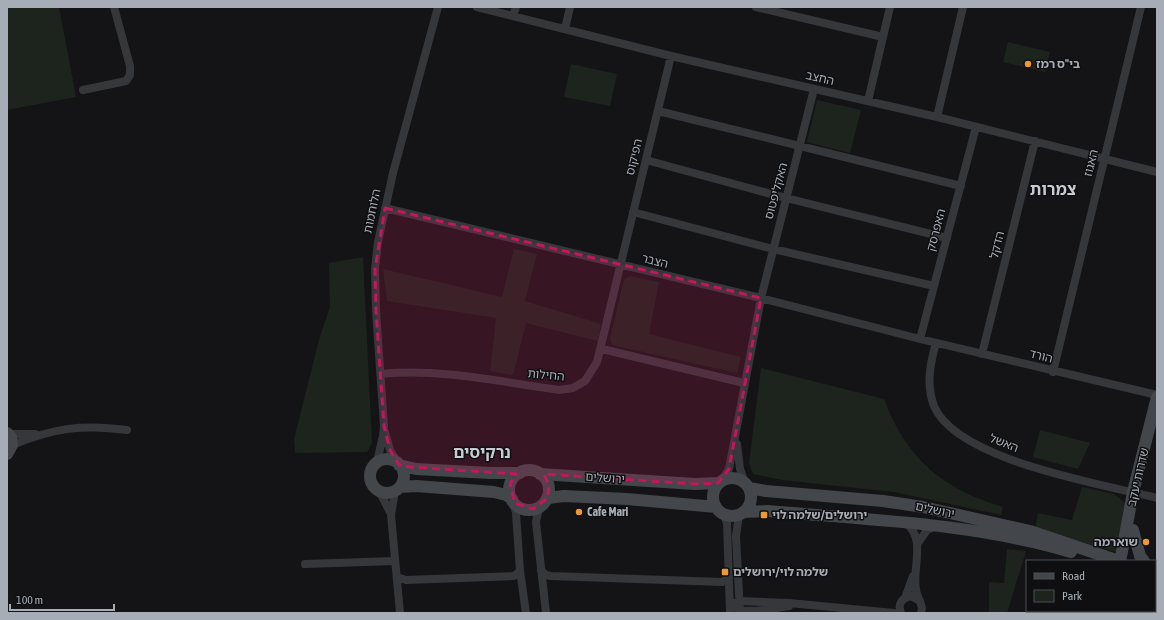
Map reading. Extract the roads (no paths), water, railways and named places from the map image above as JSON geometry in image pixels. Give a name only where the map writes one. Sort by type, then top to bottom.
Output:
[{"type":"street","points":[[83,90],[126,81],[130,75],[130,66],[114,7]]},
{"type":"street","name":"הלוחמות","points":[[377,462],[384,426],[375,285],[378,242],[385,208],[438,7]]},
{"type":"street","name":"החצב","points":[[477,7],[671,56],[937,117],[1157,172]]},
{"type":"street","points":[[513,16],[516,7]]},
{"type":"street","points":[[565,29],[570,7]]},
{"type":"street","points":[[756,7],[781,10],[883,37]]},
{"type":"street","points":[[868,101],[890,7]]},
{"type":"street","points":[[937,117],[963,7]]},
{"type":"street","name":"האגוז","points":[[1053,372],[1141,7]]},
{"type":"street","name":"הפיקוס","points":[[620,264],[671,56]]},
{"type":"street","name":"האקליפטוס","points":[[736,437],[744,383],[760,298],[814,89]]},
{"type":"street","points":[[658,111],[960,186]]},
{"type":"street","name":"האפרסק","points":[[920,340],[976,127]]},
{"type":"street","name":"הדקל","points":[[982,354],[1035,141]]},
{"type":"street","points":[[646,160],[786,198],[947,238]]},
{"type":"street","name":"הצבר","points":[[385,208],[760,298],[920,340]]},
{"type":"street","points":[[633,212],[773,249],[934,286]]},
{"type":"street","name":"החילות","points":[[381,374],[406,372],[430,374],[567,390],[580,385],[590,375],[602,349],[620,264]]},
{"type":"street","name":"הורד","points":[[920,340],[1157,396]]},
{"type":"street","name":"האשל","points":[[936,343],[931,363],[929,383],[934,407],[946,423],[967,440],[995,453],[1033,467],[1157,498]]},
{"type":"street","points":[[602,349],[744,383]]},
{"type":"street","name":"שדרות יעקב","points":[[1123,559],[1157,396]]},
{"type":"street","name":"הלוחמות","points":[[384,426],[390,450],[399,464]]},
{"type":"street","name":"שדרות יעקב","points":[[1123,559],[1133,530],[1137,493],[1157,426]]},
{"type":"street","points":[[8,446],[38,434],[64,428],[106,427],[127,430]]},
{"type":"street","points":[[8,446],[38,434]]},
{"type":"street","points":[[730,609],[727,523],[713,503],[713,492],[729,469],[736,437]]},
{"type":"street","points":[[736,437],[740,469],[747,486],[750,502],[741,513],[736,536],[740,612]]},
{"type":"street","points":[[400,613],[391,515],[387,504],[379,491],[374,487],[370,477],[373,466],[377,462],[388,459],[399,464],[431,470],[520,473],[530,470],[540,474],[549,485],[548,498],[539,507],[536,522],[546,613]]},
{"type":"street","points":[[391,515],[397,489],[404,477],[404,472],[399,464]]},
{"type":"street","points":[[520,473],[513,478],[510,484],[512,500],[516,513],[520,571],[526,613]]},
{"type":"street","name":"ירושלים","points":[[540,474],[695,484],[720,481]]},
{"type":"street","points":[[720,481],[734,478],[747,486]]},
{"type":"street","points":[[379,491],[384,493],[416,486],[494,492],[506,495],[520,507],[526,509],[539,507]]},
{"type":"street","name":"ירושלים","points":[[747,486],[766,492],[883,501],[924,507],[1030,531],[1123,559]]},
{"type":"street","name":"ירושלים","points":[[548,498],[564,496],[627,499],[719,510]]},
{"type":"street","points":[[719,510],[730,516],[741,513]]},
{"type":"street","name":"ירושלים","points":[[741,513],[768,511],[936,526],[1028,540],[1094,560]]},
{"type":"street","points":[[906,523],[914,530],[918,542],[916,568],[918,596],[922,608],[921,613]]},
{"type":"street","points":[[918,542],[927,530],[936,526]]},
{"type":"street","points":[[1133,530],[1140,556],[1143,560]]},
{"type":"street","points":[[305,564],[395,561]]},
{"type":"street","points":[[879,611],[900,609],[916,568]]},
{"type":"street","points":[[541,570],[546,575],[550,576],[722,582],[729,578]]},
{"type":"street","points":[[397,577],[406,580],[514,576],[520,571]]},
{"type":"street","points":[[905,598],[914,597],[920,601]]},
{"type":"street","points":[[730,609],[739,601],[806,604],[894,613]]},
{"type":"street","points":[[730,609],[740,612],[806,604]]},
{"type":"place","name":"בי\"ס רמז","points":[[1028,64]]},
{"type":"place","name":"Cafe Mari","points":[[579,512]]},
{"type":"place","name":"ירושלים/שלמה לוי","points":[[764,515]]},
{"type":"place","name":"שוארמה","points":[[1146,542]]},
{"type":"place","name":"שלמה לוי/ירושלים","points":[[725,572]]},
{"type":"district","name":"צמרות","points":[[1053,189]]},
{"type":"district","name":"נרקיסים","points":[[482,452]]}]
